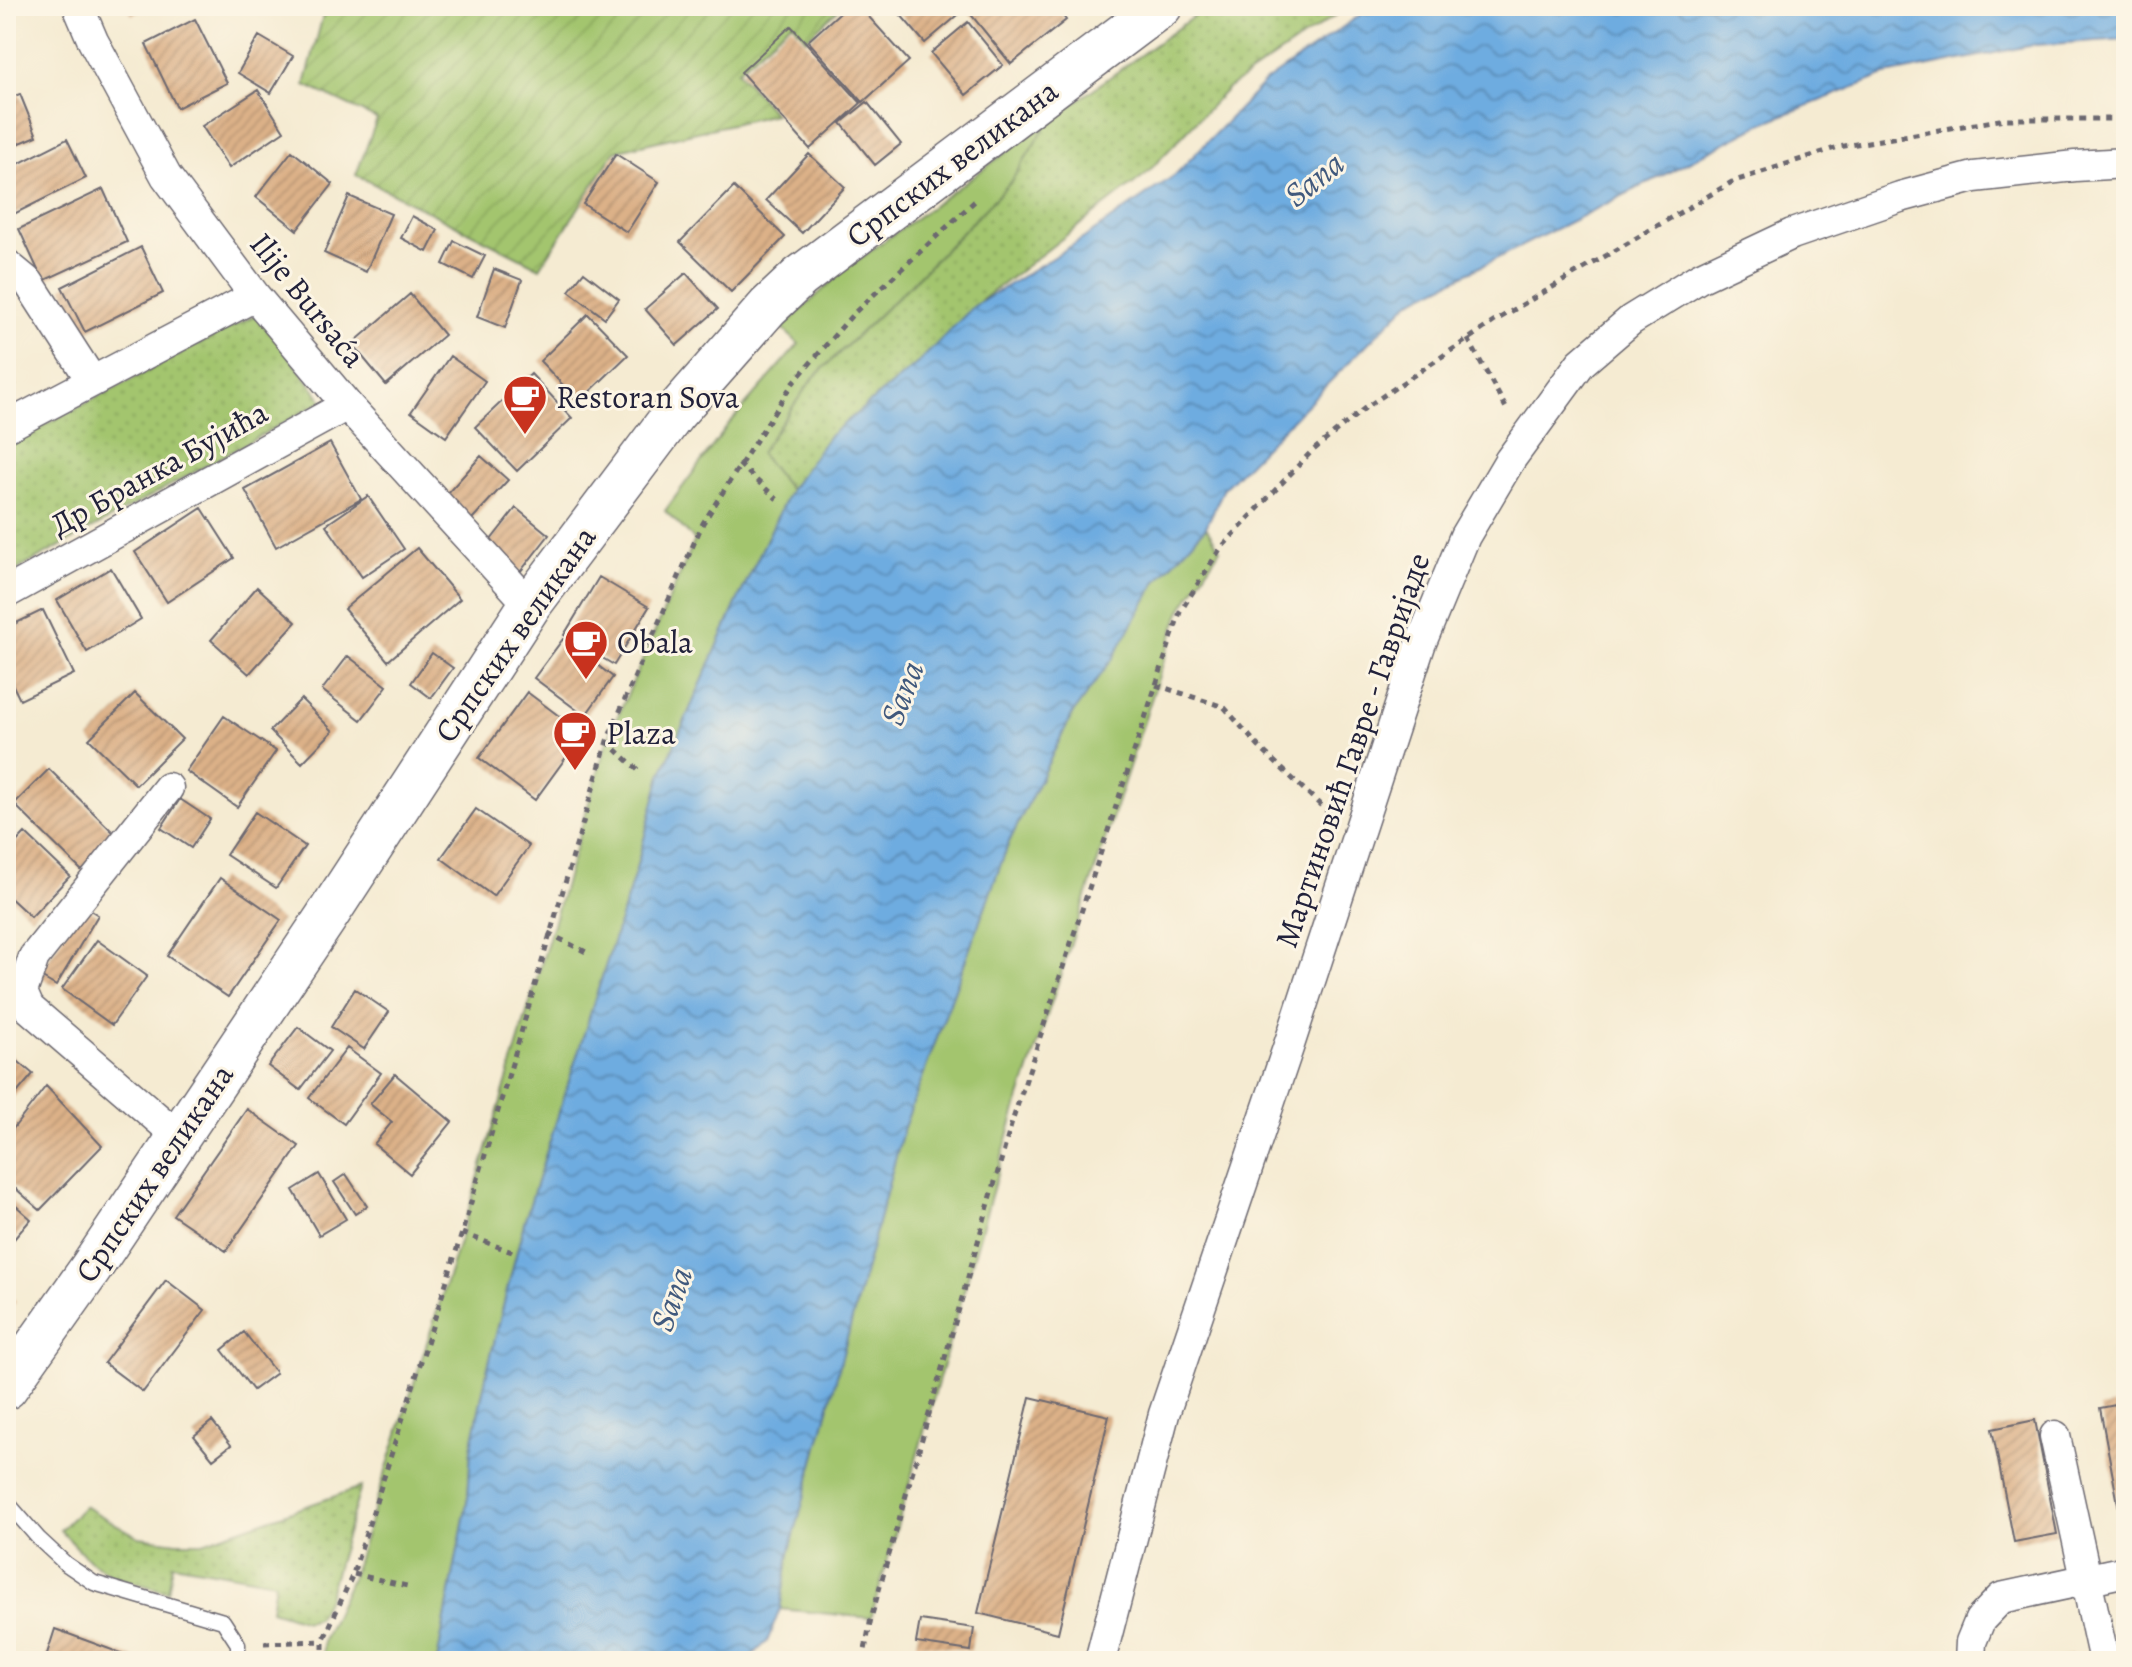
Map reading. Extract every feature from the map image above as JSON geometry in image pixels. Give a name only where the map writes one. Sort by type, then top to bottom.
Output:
[{"type":"main road","name":"Српских великана","points":[[6,1388],[91,1268],[325,919],[530,605],[673,415],[768,307],[800,277],[1161,6]]},
{"type":"street","name":"Ilije Bursaća","points":[[78,6],[93,41],[166,176],[255,296],[347,405],[530,605]]},
{"type":"street","name":"Мартиновић Гавре - Гавријаде","points":[[1100,1661],[1164,1414],[1420,645],[1465,536],[1524,441],[1581,363],[1631,320],[1699,278],[1792,234],[1900,197],[1974,177],[2126,163]]},
{"type":"street","points":[[6,264],[29,283],[92,381]]},
{"type":"street","points":[[6,427],[255,296]]},
{"type":"street","name":"Др Бранка Бујића","points":[[6,593],[347,405]]},
{"type":"street","points":[[168,788],[34,957],[22,992],[29,1008],[179,1137]]},
{"type":"street","points":[[2055,1436],[2104,1661]]},
{"type":"street","points":[[1970,1661],[1971,1642],[1980,1620],[2001,1598],[2126,1571]]},
{"type":"lane","points":[[6,1501],[39,1539],[66,1564],[94,1583],[223,1621],[238,1644],[238,1661]]},
{"type":"path","points":[[863,1661],[871,1618],[1012,1122],[1180,612],[1220,549],[1311,452],[1365,408],[1498,319],[1732,182],[1838,147],[2005,119],[2126,119]]},
{"type":"path","points":[[323,1661],[323,1641],[353,1574],[462,1233],[607,741],[703,523],[793,383],[853,314],[978,197]]},
{"type":"path","points":[[1468,339],[1524,441]]},
{"type":"path","points":[[739,464],[777,499]]},
{"type":"path","points":[[1156,685],[1224,707],[1259,747],[1357,841]]},
{"type":"path","points":[[607,741],[639,771]]},
{"type":"path","points":[[548,933],[588,953]]},
{"type":"path","points":[[462,1233],[512,1252]]},
{"type":"path","points":[[353,1574],[407,1586]]},
{"type":"path","points":[[238,1644],[323,1641]]},
{"type":"green space","points":[[319,6],[842,6],[806,39],[792,22],[737,71],[775,114],[615,151],[540,268],[356,175],[377,119],[305,85],[324,11]]},
{"type":"green space","points":[[1208,6],[1349,6],[1226,90],[1146,174],[973,307],[919,362],[828,437],[790,490],[759,453],[813,378],[1010,183],[1048,122]]},
{"type":"green space","points":[[1048,122],[1010,183],[813,378],[760,453],[790,490],[661,775],[635,873],[524,1223],[471,1449],[468,1497],[437,1661],[323,1661],[323,1641],[353,1574],[462,1233],[607,741],[695,540],[665,511],[729,424],[799,344],[782,328],[843,271]]},
{"type":"green space","points":[[257,314],[323,401],[6,576],[6,445]]},
{"type":"green space","points":[[1206,527],[1220,549],[1180,612],[1012,1122],[871,1618],[780,1609],[789,1554],[903,1130],[1009,842],[1073,713],[1113,657],[1157,581]]},
{"type":"green space","points":[[361,1487],[328,1597],[317,1618],[306,1621],[271,1610],[275,1582],[173,1564],[168,1592],[113,1576],[89,1560],[60,1530],[84,1506],[139,1537],[203,1542]]},
{"type":"water","name":"Sana","points":[[1373,6],[2126,6],[2126,39],[2034,45],[1885,75],[1763,123],[1409,302],[1224,488],[1206,527],[1157,581],[1113,658],[1073,713],[1009,842],[903,1130],[789,1554],[780,1609],[767,1642],[746,1661],[437,1661],[468,1497],[471,1449],[524,1223],[635,873],[661,775],[790,490],[828,437],[919,362],[973,307],[1084,238],[1175,175],[1266,81]]},
{"type":"building","points":[[127,6],[149,6],[132,15]]},
{"type":"building","points":[[847,6],[859,6],[909,61],[863,102],[808,41]]},
{"type":"building","points":[[893,6],[948,6],[957,16],[925,43]]},
{"type":"building","points":[[964,6],[1055,6],[1066,20],[1011,64]]},
{"type":"building","points":[[195,19],[227,83],[177,108],[146,44]]},
{"type":"building","points":[[968,22],[1003,65],[966,95],[931,53]]},
{"type":"building","points":[[791,26],[861,103],[810,149],[741,72]]},
{"type":"building","points":[[259,36],[293,56],[271,93],[238,73]]},
{"type":"building","points":[[258,90],[284,131],[229,168],[202,126]]},
{"type":"building","points":[[20,94],[37,136],[6,149],[6,99]]},
{"type":"building","points":[[867,102],[901,144],[875,165],[841,123]]},
{"type":"building","points":[[67,139],[86,178],[14,214],[6,198],[6,170]]},
{"type":"building","points":[[292,151],[333,184],[297,230],[256,197]]},
{"type":"building","points":[[616,154],[659,182],[627,232],[583,204]]},
{"type":"building","points":[[809,154],[845,187],[802,233],[766,200]]},
{"type":"building","points":[[734,187],[785,237],[731,292],[680,242]]},
{"type":"building","points":[[103,189],[127,242],[43,281],[19,229]]},
{"type":"building","points":[[349,196],[391,214],[366,272],[324,253]]},
{"type":"building","points":[[412,216],[438,230],[427,252],[401,238]]},
{"type":"building","points":[[454,241],[485,256],[473,279],[443,264]]},
{"type":"building","points":[[141,247],[163,293],[85,332],[62,287]]},
{"type":"building","points":[[494,269],[522,280],[505,328],[477,317]]},
{"type":"building","points":[[584,272],[619,299],[605,318],[569,291]]},
{"type":"building","points":[[686,273],[718,309],[677,345],[645,309]]},
{"type":"building","points":[[410,294],[444,335],[386,385],[352,344]]},
{"type":"building","points":[[588,314],[628,355],[579,402],[540,361]]},
{"type":"building","points":[[450,356],[485,381],[446,437],[411,412]]},
{"type":"building","points":[[6,363],[16,384],[6,389]]},
{"type":"building","points":[[531,374],[572,418],[517,471],[475,427]]},
{"type":"building","points":[[330,443],[361,499],[276,547],[245,490]]},
{"type":"building","points":[[481,456],[508,480],[472,519],[446,495]]},
{"type":"building","points":[[368,496],[404,549],[362,577],[326,525]]},
{"type":"building","points":[[202,508],[234,558],[167,602],[135,552]]},
{"type":"building","points":[[516,508],[549,535],[520,572],[487,545]]},
{"type":"building","points":[[417,548],[460,599],[388,661],[344,609]]},
{"type":"building","points":[[111,568],[141,619],[87,652],[57,600]]},
{"type":"building","points":[[599,577],[649,607],[614,665],[564,635]]},
{"type":"building","points":[[257,587],[296,622],[249,674],[211,640]]},
{"type":"building","points":[[43,610],[74,674],[20,700],[6,671],[6,628]]},
{"type":"building","points":[[563,639],[613,677],[585,716],[534,678]]},
{"type":"building","points":[[432,653],[453,668],[431,698],[411,683]]},
{"type":"building","points":[[348,656],[387,686],[361,720],[322,690]]},
{"type":"building","points":[[527,692],[583,734],[535,800],[479,758]]},
{"type":"building","points":[[135,693],[182,739],[136,785],[89,739]]},
{"type":"building","points":[[301,699],[333,731],[302,763],[270,731]]},
{"type":"building","points":[[224,716],[276,751],[237,807],[186,771]]},
{"type":"building","points":[[49,769],[117,836],[82,871],[14,804]]},
{"type":"building","points":[[180,799],[210,819],[191,848],[161,828]]},
{"type":"building","points":[[476,809],[529,846],[493,896],[441,858]]},
{"type":"building","points":[[255,812],[305,846],[276,888],[226,855]]},
{"type":"building","points":[[25,833],[70,876],[31,917],[6,894],[6,853]]},
{"type":"building","points":[[220,878],[281,920],[228,997],[167,956]]},
{"type":"building","points":[[82,905],[98,915],[56,986],[39,976]]},
{"type":"building","points":[[97,940],[147,976],[112,1025],[62,989]]},
{"type":"building","points":[[355,989],[389,1012],[364,1049],[331,1027]]},
{"type":"building","points":[[298,1027],[330,1051],[300,1090],[268,1066]]},
{"type":"building","points":[[347,1048],[381,1073],[344,1124],[309,1098]]},
{"type":"building","points":[[6,1051],[33,1074],[6,1106]]},
{"type":"building","points":[[395,1074],[452,1122],[410,1174],[374,1144],[392,1122],[370,1104]]},
{"type":"building","points":[[46,1086],[102,1146],[40,1210],[6,1180],[6,1138]]},
{"type":"building","points":[[247,1109],[299,1146],[226,1251],[173,1215]]},
{"type":"building","points":[[319,1174],[346,1219],[319,1235],[293,1190]]},
{"type":"building","points":[[346,1174],[367,1206],[355,1214],[334,1182]]},
{"type":"building","points":[[6,1197],[31,1219],[14,1239],[6,1232]]},
{"type":"building","points":[[166,1280],[205,1310],[143,1392],[104,1363]]},
{"type":"building","points":[[6,1291],[16,1302],[6,1311]]},
{"type":"building","points":[[244,1332],[276,1373],[253,1390],[222,1350]]},
{"type":"building","points":[[1030,1397],[1109,1416],[1058,1633],[978,1613]]},
{"type":"building","points":[[2126,1403],[2126,1507],[2119,1509],[2100,1408]]},
{"type":"building","points":[[2035,1420],[2057,1534],[2014,1542],[1992,1429]]},
{"type":"building","points":[[212,1421],[231,1445],[213,1459],[194,1436]]},
{"type":"building","points":[[920,1620],[974,1628],[971,1651],[916,1643]]},
{"type":"building","points":[[55,1629],[142,1661],[42,1661]]},
{"type":"building","points":[[2071,1655],[2072,1661],[2052,1661],[2052,1660]]},
{"type":"place","name":"Restoran Sova","points":[[525,436]]},
{"type":"place","name":"Obala","points":[[586,681]]},
{"type":"place","name":"Plaza","points":[[575,772]]}]
